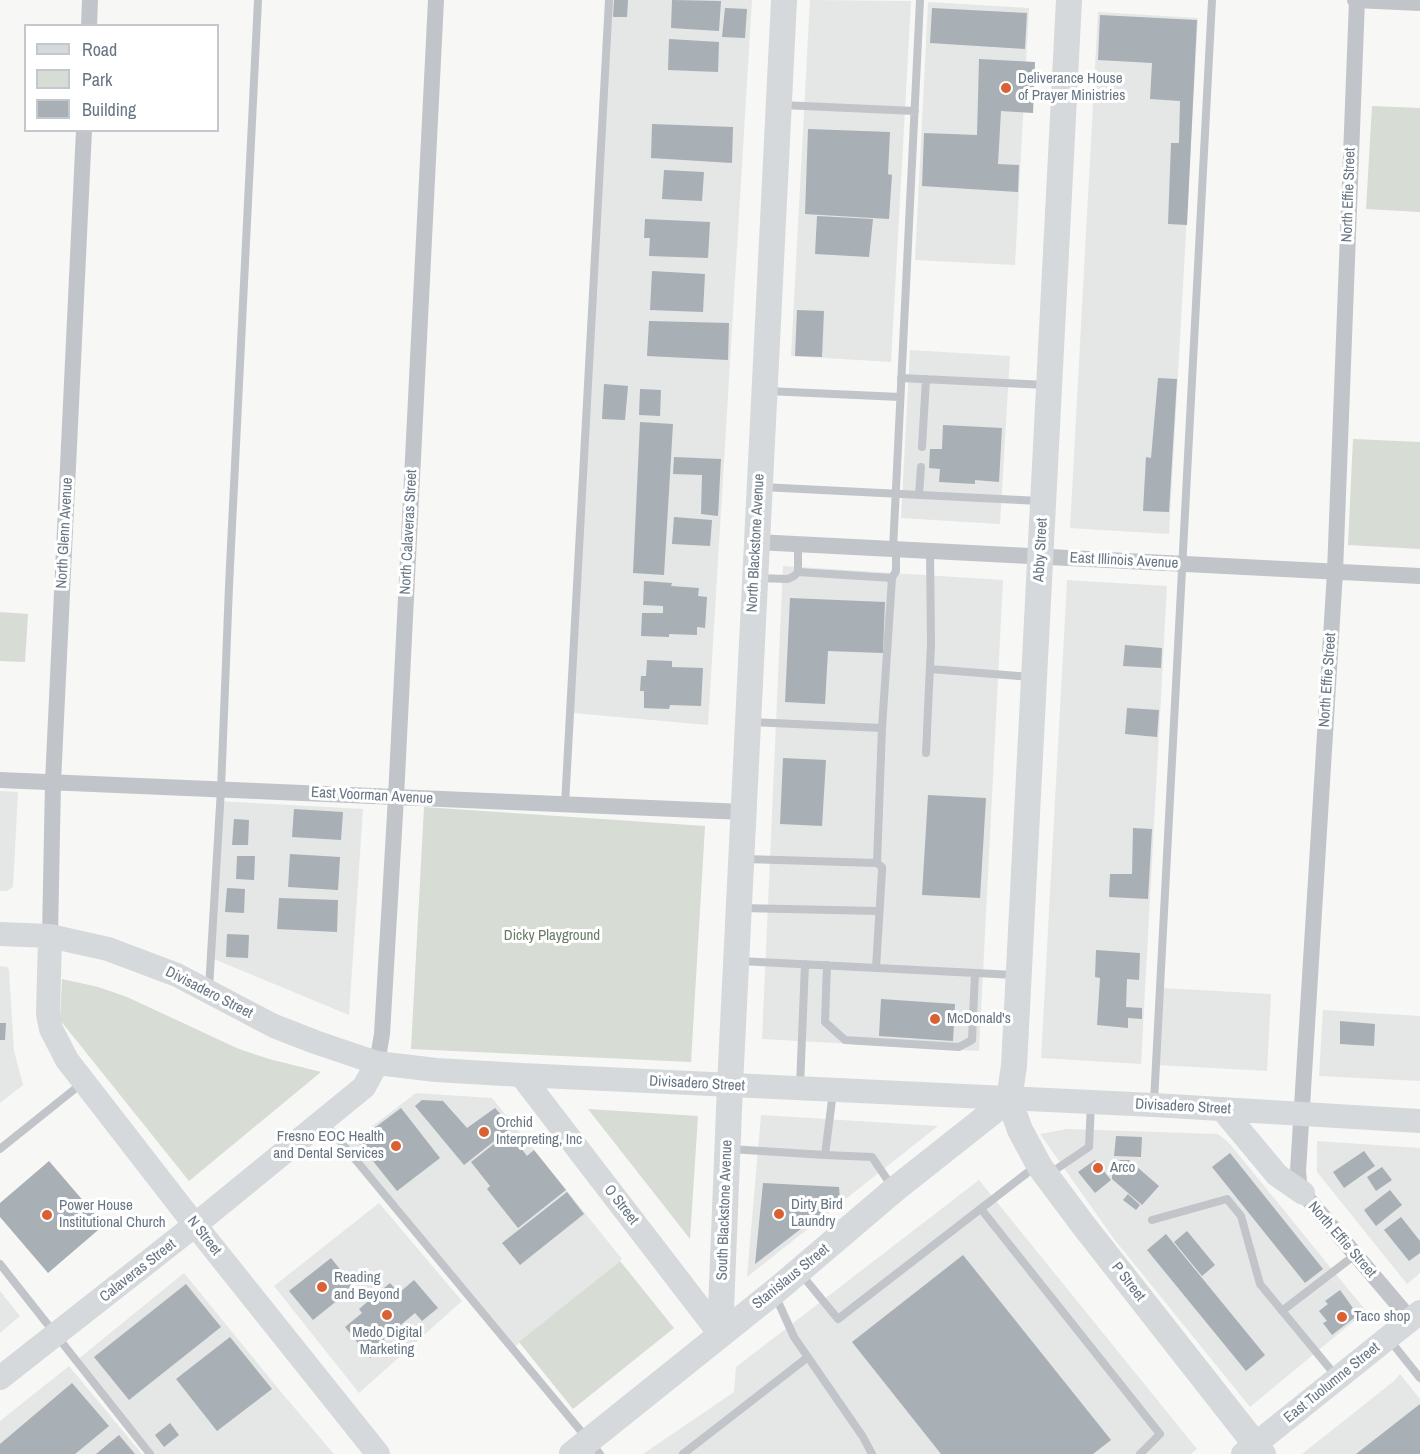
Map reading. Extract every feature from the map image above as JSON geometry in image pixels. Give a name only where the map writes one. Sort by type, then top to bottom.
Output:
[{"type":"main road","name":"North Blackstone Avenue","points":[[730,1085],[784,0]]},
{"type":"main road","name":"Abby Street","points":[[1009,1099],[1014,1066],[1019,975],[1069,0]]},
{"type":"main road","name":"South Blackstone Avenue","points":[[720,1334],[730,1085]]},
{"type":"main road","name":"P Street","points":[[1009,1099],[1020,1130],[1042,1170],[1254,1451]]},
{"type":"main road","name":"Stanislaus Street","points":[[587,1450],[720,1334],[799,1271],[894,1190],[1009,1099]]},
{"type":"street","points":[[89,24],[90,0]]},
{"type":"street","name":"North Calaveras Street","points":[[377,1063],[382,1034],[396,797],[436,0]]},
{"type":"street","points":[[1356,0],[1420,3]]},
{"type":"street","name":"North Effie Street","points":[[1356,0],[1335,572],[1298,1171],[1303,1193],[1355,1255],[1415,1316]]},
{"type":"street","name":"North Glenn Avenue","points":[[50,936],[53,782],[84,132]]},
{"type":"street","name":"East Illinois Avenue","points":[[756,542],[1420,576]]},
{"type":"street","name":"East Voorman Avenue","points":[[0,780],[744,812]]},
{"type":"street","name":"Divisadero Street","points":[[0,934],[50,936],[108,949],[167,971],[274,1026],[377,1063],[436,1070],[521,1075],[1154,1105],[1420,1121]]},
{"type":"street","name":"N Street","points":[[50,936],[47,997],[51,1029],[67,1060],[378,1454]]},
{"type":"street","name":"Calaveras Street","points":[[0,1378],[195,1225],[364,1087],[377,1063]]},
{"type":"street","name":"O Street","points":[[521,1075],[720,1334]]},
{"type":"street","points":[[1222,1109],[1277,1175],[1303,1193]]},
{"type":"street","name":"East Tuolumne Street","points":[[1254,1451],[1338,1378],[1415,1316]]},
{"type":"lane","points":[[209,991],[221,789],[258,0]]},
{"type":"lane","points":[[565,805],[609,0]]},
{"type":"lane","points":[[876,968],[882,871],[878,863],[882,728],[892,578],[896,571],[894,549],[900,398],[920,0]]},
{"type":"lane","points":[[1154,1105],[1212,0]]},
{"type":"lane","points":[[779,105],[915,111]]},
{"type":"lane","points":[[901,378],[1050,385]]},
{"type":"lane","points":[[922,447],[926,379]]},
{"type":"lane","points":[[764,391],[900,398]]},
{"type":"lane","points":[[919,495],[921,467]]},
{"type":"lane","points":[[759,487],[1044,501]]},
{"type":"lane","points":[[798,544],[798,572]]},
{"type":"lane","points":[[926,753],[930,669],[930,551]]},
{"type":"lane","points":[[754,578],[788,579],[798,572],[892,578]]},
{"type":"lane","points":[[930,669],[1035,678]]},
{"type":"lane","points":[[748,722],[882,728]]},
{"type":"lane","points":[[742,858],[878,863]]},
{"type":"lane","points":[[740,908],[879,911]]},
{"type":"lane","points":[[737,960],[1019,975]]},
{"type":"lane","points":[[800,1089],[805,964]]},
{"type":"lane","points":[[827,965],[825,1022],[844,1040],[960,1047],[972,1040],[975,973]]},
{"type":"lane","points":[[0,1149],[84,1082]]},
{"type":"lane","points":[[825,1155],[833,1091]]},
{"type":"lane","points":[[799,1271],[838,1319],[981,1209],[1042,1170],[1089,1147],[1091,1103]]},
{"type":"lane","points":[[322,1121],[587,1450]]},
{"type":"lane","points":[[728,1149],[872,1157],[894,1190]]},
{"type":"lane","points":[[1152,1220],[1227,1199],[1241,1216],[1260,1284],[1338,1378]]},
{"type":"lane","points":[[981,1209],[1160,1434],[1140,1454]]},
{"type":"lane","points":[[1282,1311],[1355,1255]]},
{"type":"lane","points":[[0,1264],[150,1454]]},
{"type":"lane","points":[[773,1292],[794,1337],[870,1453]]},
{"type":"lane","points":[[1388,1338],[1420,1378]]},
{"type":"lane","points":[[683,1454],[808,1357]]},
{"type":"shaded area","points":[[612,0],[752,0],[708,725],[573,713]]},
{"type":"shaded area","points":[[810,0],[911,1],[891,362],[791,356]]},
{"type":"shaded area","points":[[928,2],[1029,8],[1015,265],[915,260]]},
{"type":"shaded area","points":[[1098,12],[1198,18],[1169,534],[1070,528]]},
{"type":"shaded area","points":[[910,350],[1010,356],[1000,524],[901,518]]},
{"type":"shaded area","points":[[783,566],[1003,580],[979,1051],[762,1039]]},
{"type":"shaded area","points":[[1067,580],[1167,586],[1141,1064],[1041,1058]]},
{"type":"shaded area","points":[[0,791],[18,792],[13,887],[7,891],[0,891]]},
{"type":"shaded area","points":[[218,801],[363,809],[349,1015],[209,957]]},
{"type":"shaded area","points":[[0,966],[7,967],[9,970],[14,1051],[23,1085],[0,1103]]},
{"type":"shaded area","points":[[1162,988],[1271,994],[1267,1071],[1158,1065]]},
{"type":"shaded area","points":[[1323,1010],[1420,1016],[1420,1081],[1319,1076]]},
{"type":"shaded area","points":[[416,1093],[492,1098],[622,1259],[512,1349],[345,1147]]},
{"type":"shaded area","points":[[761,1115],[938,1126],[747,1277]]},
{"type":"shaded area","points":[[1067,1129],[1218,1134],[1230,1144],[1366,1311],[1250,1407],[1114,1239],[1040,1134]]},
{"type":"shaded area","points":[[1317,1141],[1420,1148],[1420,1273],[1407,1284],[1317,1172]]},
{"type":"shaded area","points":[[979,1180],[1197,1449],[1191,1454],[643,1454],[734,1392],[736,1367]]},
{"type":"shaded area","points":[[379,1203],[462,1301],[359,1393],[274,1286]]},
{"type":"shaded area","points":[[184,1273],[334,1454],[152,1454],[77,1360]]},
{"type":"shaded area","points":[[0,1291],[20,1316],[0,1333]]},
{"type":"shaded area","points":[[69,1366],[142,1454],[0,1454],[0,1421]]},
{"type":"shaded area","points":[[1400,1374],[1420,1399],[1420,1454],[1302,1454],[1394,1381]]},
{"type":"green space","points":[[1372,106],[1420,108],[1420,212],[1366,209]]},
{"type":"green space","points":[[1353,439],[1420,442],[1420,549],[1348,545]]},
{"type":"green space","points":[[0,612],[28,614],[25,662],[0,661]]},
{"type":"green space","name":"Dicky Playground","points":[[424,807],[705,826],[691,1062],[411,1049]]},
{"type":"green space","points":[[62,979],[98,987],[127,997],[239,1049],[321,1072],[189,1181],[60,1020]]},
{"type":"green space","points":[[588,1109],[698,1116],[690,1239]]},
{"type":"green space","points":[[620,1261],[674,1328],[573,1409],[519,1342]]},
{"type":"building","points":[[614,0],[628,0],[627,17],[613,17]]},
{"type":"building","points":[[672,0],[721,1],[719,31],[671,28]]},
{"type":"building","points":[[725,8],[747,9],[745,38],[722,37]]},
{"type":"building","points":[[932,8],[1027,13],[1025,49],[930,43]]},
{"type":"building","points":[[1100,15],[1197,20],[1187,225],[1168,224],[1171,143],[1179,143],[1180,101],[1150,99],[1152,63],[1098,60]]},
{"type":"building","points":[[669,39],[719,42],[718,72],[668,70]]},
{"type":"building","points":[[979,59],[1035,62],[1033,113],[1001,111],[998,164],[1019,165],[1018,192],[922,186],[924,133],[977,135]]},
{"type":"building","points":[[652,124],[733,127],[732,163],[651,158]]},
{"type":"building","points":[[808,129],[890,132],[888,174],[892,175],[889,219],[805,214]]},
{"type":"building","points":[[664,170],[704,172],[702,201],[662,199]]},
{"type":"building","points":[[817,216],[873,219],[869,257],[815,254]]},
{"type":"building","points":[[645,219],[710,222],[708,258],[649,256],[650,238],[644,238]]},
{"type":"building","points":[[652,271],[705,274],[703,312],[650,310]]},
{"type":"building","points":[[797,310],[824,311],[822,357],[795,356]]},
{"type":"building","points":[[649,321],[729,323],[728,360],[647,356]]},
{"type":"building","points":[[1158,378],[1177,379],[1169,512],[1143,511],[1146,457],[1151,458]]},
{"type":"building","points":[[604,384],[628,386],[625,420],[602,419]]},
{"type":"building","points":[[640,389],[661,390],[660,416],[639,415]]},
{"type":"building","points":[[640,422],[673,424],[664,575],[633,573]]},
{"type":"building","points":[[943,425],[1002,428],[999,482],[975,480],[975,484],[939,482],[940,469],[929,468],[930,449],[942,449]]},
{"type":"building","points":[[674,457],[721,459],[718,516],[701,514],[702,475],[673,474]]},
{"type":"building","points":[[674,517],[712,520],[710,546],[672,544]]},
{"type":"building","points":[[644,581],[699,588],[698,596],[707,597],[705,628],[697,627],[697,635],[641,636],[642,613],[663,613],[663,606],[643,605]]},
{"type":"building","points":[[790,598],[885,602],[883,653],[828,651],[825,704],[785,702]]},
{"type":"building","points":[[1125,645],[1162,648],[1161,668],[1123,666]]},
{"type":"building","points":[[647,660],[672,661],[672,667],[703,668],[701,706],[670,705],[669,709],[644,708],[644,691],[640,691],[641,676],[646,676]]},
{"type":"building","points":[[1127,708],[1159,710],[1157,737],[1125,734]]},
{"type":"building","points":[[783,758],[826,760],[822,826],[780,824]]},
{"type":"building","points":[[928,795],[986,798],[980,898],[922,895]]},
{"type":"building","points":[[294,809],[343,812],[341,840],[292,837]]},
{"type":"building","points":[[234,819],[249,820],[248,845],[232,845]]},
{"type":"building","points":[[1133,828],[1152,829],[1148,899],[1109,897],[1110,874],[1132,874]]},
{"type":"building","points":[[290,854],[340,857],[338,890],[288,887]]},
{"type":"building","points":[[237,856],[255,856],[254,880],[236,879]]},
{"type":"building","points":[[227,888],[245,889],[244,913],[225,912]]},
{"type":"building","points":[[279,898],[338,900],[337,932],[277,929]]},
{"type":"building","points":[[227,934],[249,935],[248,958],[226,957]]},
{"type":"building","points":[[1096,950],[1140,953],[1139,980],[1127,979],[1126,1007],[1142,1008],[1142,1019],[1128,1018],[1128,1028],[1097,1025],[1100,978],[1095,977]]},
{"type":"building","points":[[881,999],[955,1004],[953,1041],[879,1036]]},
{"type":"building","points":[[1340,1021],[1375,1024],[1374,1046],[1340,1044]]},
{"type":"building","points":[[0,1023],[6,1023],[5,1040],[0,1040]]},
{"type":"building","points":[[422,1100],[443,1101],[467,1128],[495,1108],[512,1127],[464,1165],[415,1106]]},
{"type":"building","points":[[401,1108],[440,1158],[397,1191],[357,1141]]},
{"type":"building","points":[[509,1132],[527,1156],[534,1150],[566,1190],[518,1228],[487,1189],[490,1186],[471,1162]]},
{"type":"building","points":[[1116,1136],[1142,1137],[1141,1157],[1114,1156]]},
{"type":"building","points":[[1364,1151],[1375,1166],[1344,1188],[1333,1172]]},
{"type":"building","points":[[1230,1153],[1323,1269],[1305,1283],[1212,1167]]},
{"type":"building","points":[[1095,1160],[1111,1180],[1095,1193],[1078,1172]]},
{"type":"building","points":[[1120,1160],[1129,1160],[1159,1186],[1142,1205],[1112,1179],[1112,1168]]},
{"type":"building","points":[[49,1161],[104,1225],[48,1273],[0,1217],[0,1203]]},
{"type":"building","points":[[1382,1167],[1392,1180],[1376,1191],[1367,1177]]},
{"type":"building","points":[[763,1183],[839,1187],[840,1199],[755,1264]]},
{"type":"building","points":[[1390,1190],[1402,1205],[1376,1226],[1364,1210]]},
{"type":"building","points":[[567,1192],[584,1214],[520,1265],[502,1243]]},
{"type":"building","points":[[1128,1194],[1140,1205],[1136,1210],[1123,1200]]},
{"type":"building","points":[[1401,1217],[1420,1241],[1420,1253],[1409,1261],[1384,1230]]},
{"type":"building","points":[[1187,1231],[1215,1265],[1202,1276],[1174,1242]]},
{"type":"building","points":[[1166,1234],[1265,1355],[1246,1371],[1147,1250]]},
{"type":"building","points":[[963,1255],[1111,1440],[1093,1454],[941,1454],[852,1342]]},
{"type":"building","points":[[331,1258],[354,1287],[313,1320],[289,1291]]},
{"type":"building","points":[[414,1280],[438,1308],[422,1321],[415,1313],[384,1339],[387,1344],[370,1358],[345,1327],[362,1313],[359,1309],[390,1283],[399,1293]]},
{"type":"building","points":[[186,1284],[221,1327],[129,1400],[94,1357]]},
{"type":"building","points":[[1340,1290],[1358,1315],[1332,1335],[1323,1323],[1327,1321],[1319,1311],[1328,1304],[1325,1301]]},
{"type":"building","points":[[230,1337],[272,1389],[217,1431],[176,1379]]},
{"type":"building","points":[[72,1383],[109,1426],[75,1454],[0,1454],[0,1444]]},
{"type":"building","points":[[1420,1404],[1420,1454],[1356,1454]]},
{"type":"building","points":[[170,1423],[179,1435],[164,1447],[155,1435]]},
{"type":"building","points":[[119,1435],[135,1454],[96,1454]]},
{"type":"place","name":"Deliverance House of Prayer Ministries","points":[[1006,88]]},
{"type":"place","name":"McDonald's","points":[[935,1019]]},
{"type":"place","name":"Orchid Interpreting, Inc","points":[[484,1132]]},
{"type":"place","name":"Fresno EOC Health and Dental Services","points":[[396,1146]]},
{"type":"place","name":"Arco","points":[[1098,1168]]},
{"type":"place","name":"Dirty Bird Laundry","points":[[779,1214]]},
{"type":"place","name":"Power House Institutional Church","points":[[47,1215]]},
{"type":"place","name":"Reading and Beyond","points":[[322,1287]]},
{"type":"place","name":"Medo Digital Marketing","points":[[387,1315]]},
{"type":"place","name":"Taco shop","points":[[1342,1317]]}]
